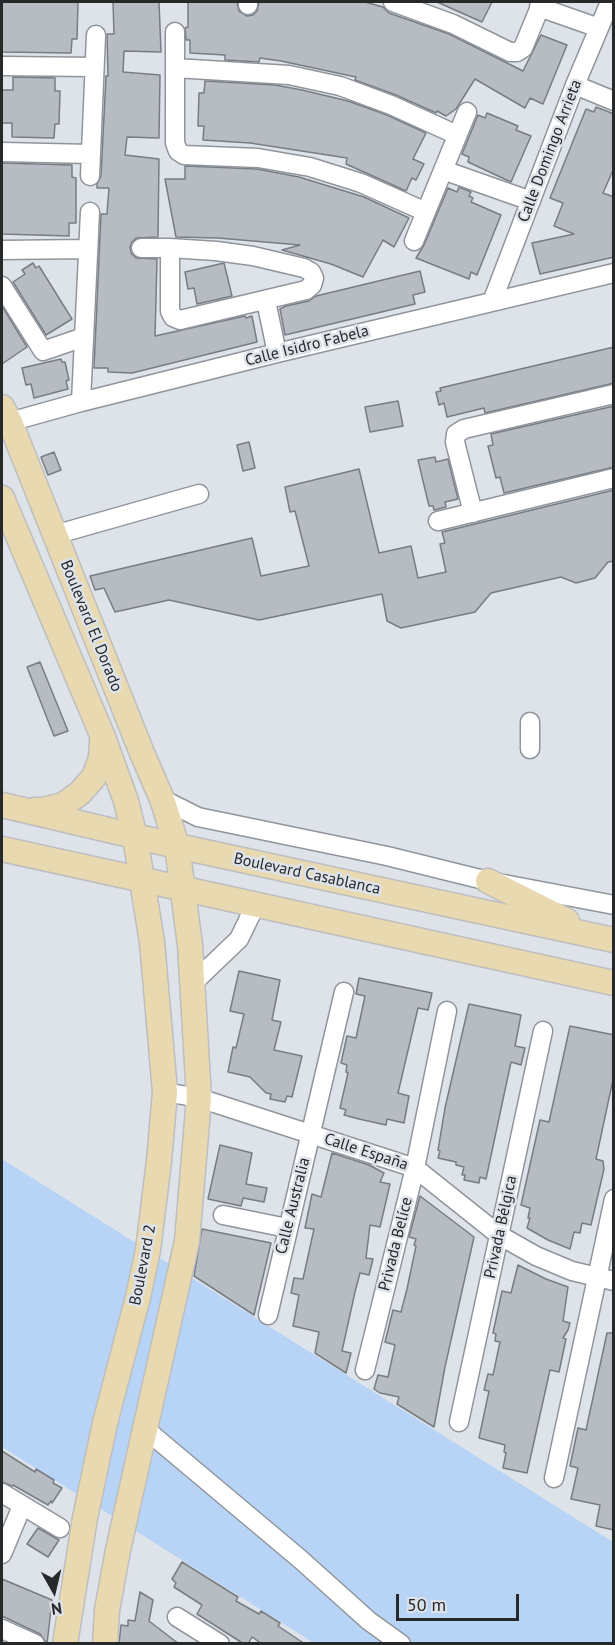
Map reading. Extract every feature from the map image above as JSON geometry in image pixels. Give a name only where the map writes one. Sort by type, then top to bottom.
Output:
[{"type":"main road","name":"Boulevard El Dorado","points":[[4,418],[162,799],[177,846],[184,891]]},
{"type":"main road","name":"Boulevard El Dorado","points":[[2,498],[103,737],[126,801],[142,880]]},
{"type":"main road","points":[[12,807],[43,810],[63,805],[80,793],[94,777],[101,758],[103,737]]},
{"type":"main road","name":"Boulevard Casablanca","points":[[12,807],[135,837],[606,938]]},
{"type":"main road","points":[[2,849],[184,891],[614,983]]},
{"type":"main road","name":"Boulevard 2","points":[[65,1644],[85,1518],[105,1423],[148,1250],[159,1161],[165,1092],[152,942],[142,880]]},
{"type":"main road","points":[[488,881],[606,938]]},
{"type":"main road","points":[[105,1644],[109,1600],[144,1428],[170,1326],[187,1241],[199,1098],[193,983],[184,891]]},
{"type":"street","points":[[393,2],[453,24],[510,52],[517,52],[523,48],[541,4],[599,28]]},
{"type":"street","name":"Calle Domingo Arrieta","points":[[492,302],[575,85],[610,2]]},
{"type":"street","points":[[176,32],[175,143],[177,151],[184,154],[258,158],[309,167],[361,183],[426,212]]},
{"type":"street","points":[[90,176],[96,35]]},
{"type":"street","points":[[2,66],[94,67]]},
{"type":"street","points":[[175,68],[289,75],[340,86],[391,105],[457,135]]},
{"type":"street","points":[[575,85],[614,102]]},
{"type":"street","points":[[414,241],[467,112]]},
{"type":"street","points":[[2,152],[91,154]]},
{"type":"street","points":[[443,170],[531,201]]},
{"type":"street","points":[[81,402],[90,212]]},
{"type":"street","points":[[141,248],[170,248],[253,256],[304,268],[311,272],[314,278],[312,285],[306,290],[180,320],[173,317],[170,311],[170,248]]},
{"type":"street","points":[[2,250],[88,249]]},
{"type":"street","name":"Calle Isidro Fabela","points":[[4,418],[81,402],[614,273]]},
{"type":"street","points":[[2,286],[43,351],[84,337]]},
{"type":"street","points":[[266,301],[277,353]]},
{"type":"street","points":[[473,513],[455,442],[456,434],[464,429],[614,394]]},
{"type":"street","points":[[438,521],[614,478]]},
{"type":"street","points":[[54,535],[199,494]]},
{"type":"street","points":[[530,722],[530,749]]},
{"type":"street","points":[[162,799],[198,817],[387,856],[488,881],[614,905]]},
{"type":"street","points":[[193,983],[239,939],[255,906]]},
{"type":"street","name":"Calle Australia","points":[[267,1315],[344,992]]},
{"type":"street","name":"Privada Belíce","points":[[365,1370],[415,1167],[447,1011]]},
{"type":"street","name":"Privada Bélgica","points":[[459,1422],[543,1031]]},
{"type":"street","name":"Calle España","points":[[165,1092],[199,1098],[415,1167],[499,1235],[552,1264],[605,1279]]},
{"type":"street","points":[[554,1478],[605,1279],[614,1199]]},
{"type":"street","points":[[223,1215],[287,1228]]},
{"type":"street","points":[[144,1428],[300,1559],[369,1621],[401,1644]]},
{"type":"street","points":[[2,1493],[60,1528]]},
{"type":"street","points":[[2,1554],[22,1506]]},
{"type":"street","points":[[177,1617],[220,1644]]},
{"type":"street","points":[[2,1629],[35,1644]]},
{"type":"shaded area","points":[[2,1159],[613,1542],[613,1643],[314,1643],[2,1447]]},
{"type":"building","points":[[2,2],[78,2],[77,39],[72,39],[71,53],[2,52]]},
{"type":"building","points":[[113,2],[159,2],[161,52],[124,51],[123,72],[160,75],[159,138],[127,137],[125,155],[159,159],[158,237],[136,238],[130,247],[131,253],[136,258],[157,259],[155,336],[252,316],[257,342],[132,373],[108,372],[108,368],[94,368],[101,214],[107,214],[109,188],[97,188],[97,184],[101,176],[106,76],[108,76],[107,34],[114,34]]},
{"type":"building","points":[[188,2],[237,2],[239,11],[247,16],[257,11],[259,2],[365,2],[449,34],[523,71],[541,35],[567,45],[543,104],[530,98],[525,108],[475,79],[456,109],[446,116],[355,80],[356,77],[281,61],[260,58],[259,62],[225,60],[225,55],[190,53],[190,40],[186,40],[185,28],[188,27]]},
{"type":"building","points":[[437,2],[492,2],[482,22]]},
{"type":"building","points":[[13,77],[55,78],[55,91],[60,91],[59,124],[55,124],[54,138],[12,137],[12,123],[2,123],[2,90],[13,90]]},
{"type":"building","points":[[205,81],[275,85],[302,90],[348,101],[387,115],[426,133],[413,159],[424,164],[416,180],[412,178],[406,191],[346,164],[347,158],[250,143],[203,140],[204,126],[198,126],[199,93],[204,93]]},
{"type":"building","points":[[596,107],[614,114],[614,168],[603,193],[614,197],[614,257],[540,274],[532,243],[574,234],[554,226],[563,203],[550,198],[586,109],[594,112]]},
{"type":"building","points":[[487,113],[518,126],[516,130],[531,136],[511,182],[468,162],[469,157],[462,154],[478,115],[485,118]]},
{"type":"building","points":[[2,163],[72,165],[72,177],[76,178],[76,223],[69,223],[69,236],[2,234]]},
{"type":"building","points":[[185,166],[257,169],[299,177],[364,197],[409,218],[394,247],[383,240],[363,277],[331,264],[282,250],[300,245],[176,237],[165,179],[185,179]]},
{"type":"building","points":[[459,187],[471,192],[469,196],[473,198],[471,202],[501,215],[477,275],[471,272],[469,279],[416,258],[424,245],[448,188],[457,192]]},
{"type":"building","points":[[33,263],[36,268],[39,266],[72,319],[46,335],[13,282],[25,274],[22,270]]},
{"type":"building","points":[[224,263],[232,296],[197,304],[194,288],[188,289],[185,272]]},
{"type":"building","points":[[420,271],[425,292],[413,295],[415,304],[285,335],[280,309],[286,306],[309,301],[316,296]]},
{"type":"building","points":[[2,306],[27,347],[2,364]]},
{"type":"building","points":[[614,347],[614,383],[485,413],[484,408],[447,417],[444,403],[439,405],[436,392],[441,391],[440,388]]},
{"type":"building","points":[[61,359],[65,362],[69,380],[66,381],[68,389],[34,398],[31,384],[26,385],[22,368]]},
{"type":"building","points":[[398,401],[403,426],[370,432],[365,407]]},
{"type":"building","points":[[614,406],[614,467],[504,493],[500,477],[496,478],[488,446],[493,445],[491,434]]},
{"type":"building","points":[[249,442],[255,468],[243,471],[237,445]]},
{"type":"building","points":[[54,452],[61,470],[48,475],[41,457]]},
{"type":"building","points":[[435,457],[436,462],[448,459],[458,499],[445,502],[446,507],[434,510],[433,506],[429,506],[418,460]]},
{"type":"building","points":[[359,469],[379,553],[411,546],[418,578],[446,572],[440,544],[445,543],[442,532],[614,490],[614,561],[608,562],[595,578],[576,583],[561,577],[491,593],[475,612],[401,628],[387,621],[382,594],[259,620],[169,600],[115,612],[104,588],[95,590],[90,576],[252,538],[261,576],[309,566],[295,511],[290,512],[285,487]]},
{"type":"building","points":[[40,662],[68,731],[54,736],[27,667]]},
{"type":"building","points":[[239,971],[280,980],[272,1020],[281,1022],[274,1050],[302,1056],[292,1097],[287,1096],[285,1102],[270,1099],[271,1094],[266,1093],[250,1077],[228,1072],[233,1047],[236,1048],[244,1014],[230,1011]]},
{"type":"building","points":[[359,978],[432,993],[428,1010],[418,1008],[398,1093],[409,1096],[404,1123],[387,1119],[386,1125],[359,1119],[344,1115],[346,1110],[340,1108],[348,1073],[346,1072],[347,1065],[341,1063],[347,1036],[356,1038],[365,996],[356,994]]},
{"type":"building","points":[[469,1004],[521,1015],[515,1046],[525,1048],[521,1065],[511,1062],[486,1179],[480,1177],[479,1183],[464,1180],[465,1175],[462,1175],[464,1167],[456,1165],[456,1162],[438,1158],[445,1108]]},
{"type":"building","points":[[570,1026],[614,1035],[614,1075],[596,1159],[603,1161],[604,1169],[591,1225],[582,1223],[580,1233],[574,1232],[570,1249],[527,1228],[530,1208],[521,1205],[540,1120],[549,1122]]},
{"type":"building","points":[[220,1145],[252,1153],[246,1184],[267,1188],[264,1202],[243,1198],[241,1206],[208,1199]]},
{"type":"building","points":[[332,1153],[369,1165],[384,1173],[380,1182],[390,1184],[380,1227],[370,1225],[366,1258],[373,1259],[369,1275],[360,1273],[355,1292],[342,1351],[351,1353],[346,1373],[315,1353],[319,1332],[293,1326],[299,1295],[291,1293],[294,1278],[303,1279],[314,1229],[305,1228],[312,1194],[321,1197]]},
{"type":"building","points":[[420,1196],[474,1237],[434,1427],[397,1404],[399,1397],[380,1393],[374,1389],[378,1375],[388,1377],[395,1345],[385,1342],[393,1310],[401,1312],[407,1289],[416,1246],[414,1245],[416,1239],[409,1237]]},
{"type":"building","points":[[202,1229],[271,1243],[254,1315],[194,1276]]},
{"type":"building","points":[[518,1265],[568,1287],[563,1321],[570,1323],[563,1338],[566,1339],[559,1372],[550,1370],[527,1473],[503,1468],[505,1445],[479,1438],[489,1391],[484,1390],[488,1374],[493,1375],[500,1342],[495,1341],[496,1334],[493,1333],[502,1291],[511,1293]]},
{"type":"building","points":[[607,1333],[614,1333],[614,1530],[596,1526],[600,1505],[571,1499],[578,1468],[570,1466],[578,1428],[586,1430]]},
{"type":"building","points":[[2,1451],[35,1472],[36,1469],[54,1480],[53,1483],[62,1488],[52,1503],[51,1501],[48,1505],[13,1485],[2,1482]]},
{"type":"building","points":[[38,1528],[59,1540],[48,1557],[27,1544]]},
{"type":"building","points":[[182,1562],[238,1597],[236,1601],[259,1614],[261,1611],[280,1623],[278,1626],[305,1644],[262,1644],[252,1637],[248,1644],[244,1644],[197,1614],[202,1605],[174,1587],[176,1583],[172,1579]]},
{"type":"building","points":[[2,1579],[52,1600],[47,1644],[40,1634],[2,1616]]},
{"type":"building","points":[[140,1592],[153,1600],[149,1621],[179,1644],[119,1644],[121,1625],[128,1626],[128,1620],[135,1621]]}]
